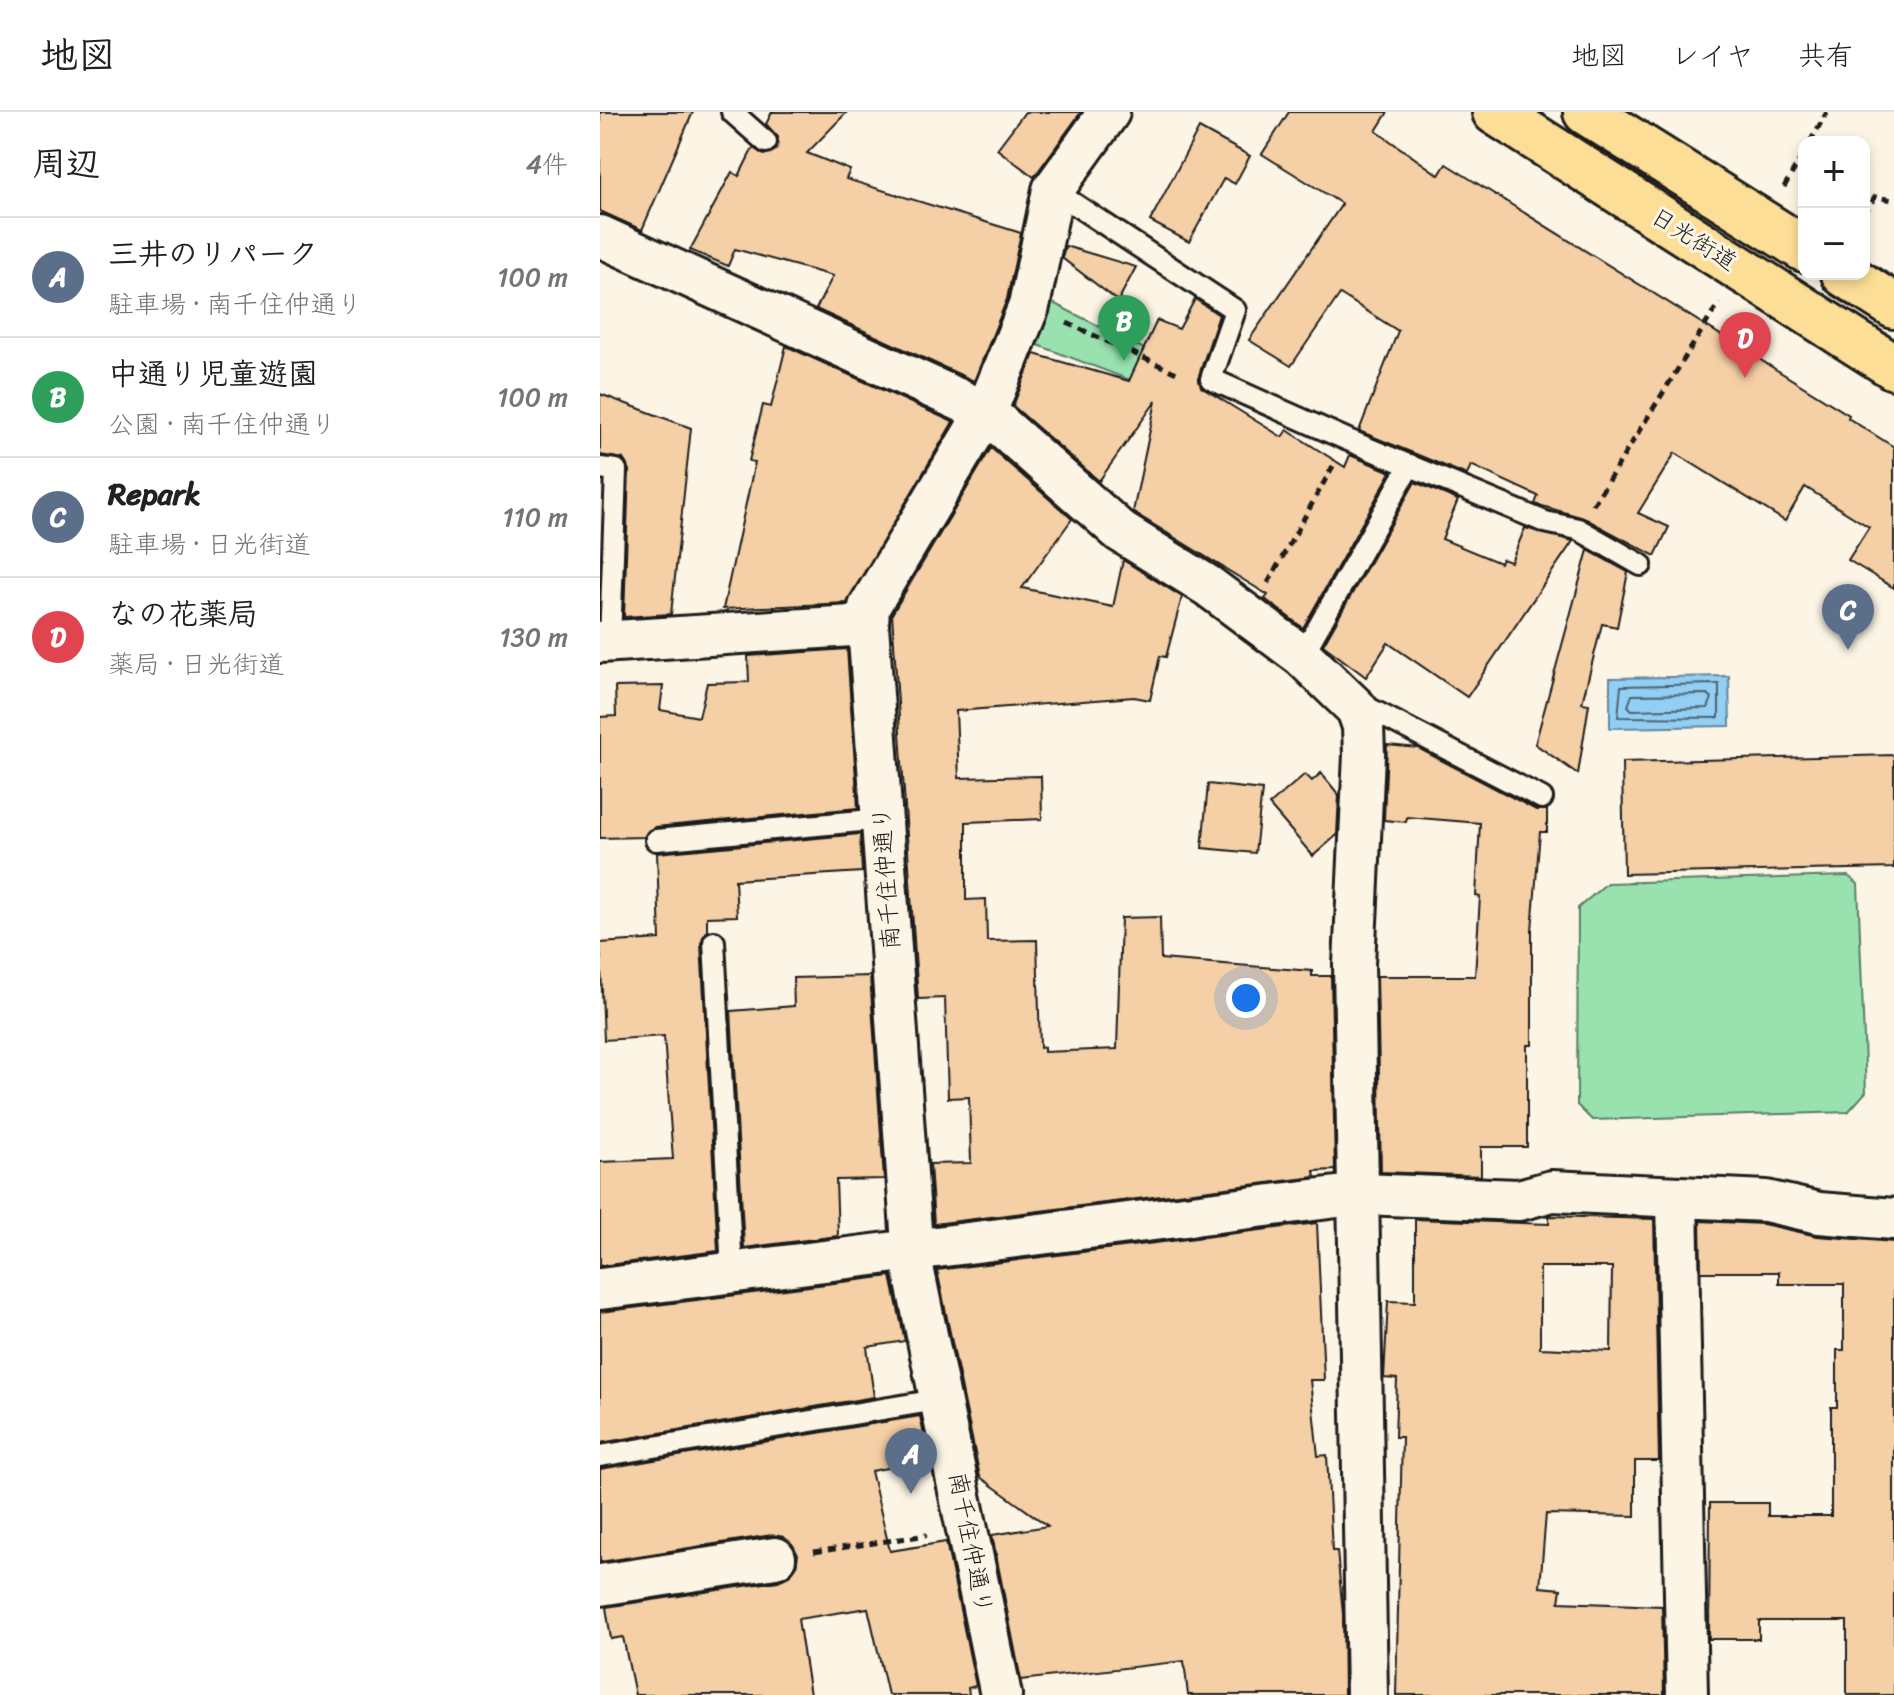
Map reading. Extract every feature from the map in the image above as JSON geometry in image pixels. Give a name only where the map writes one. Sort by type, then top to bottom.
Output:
[{"type":"highway","name":"日光街道","points":[[1495,112],[1894,367]]},
{"type":"highway","name":"日光街道","points":[[1586,112],[1798,245]]},
{"type":"highway","points":[[1853,280],[1894,306]]},
{"type":"street","name":"南千住仲通り","points":[[1001,1695],[912,1249],[869,607],[986,412],[1029,306],[1053,190],[1109,112]]},
{"type":"street","points":[[600,236],[986,412],[1121,532],[1208,586],[1249,616],[1302,656],[1357,709],[1363,726],[1364,755],[1354,964],[1361,1194],[1367,1695]]},
{"type":"street","points":[[605,642],[868,625]]},
{"type":"street","points":[[600,1289],[732,1270],[1361,1194],[1519,1200],[1552,1191],[1766,1201],[1819,1213],[1894,1219]]},
{"type":"street","points":[[1677,1199],[1687,1695]]},
{"type":"street","points":[[600,1585],[775,1558]]},
{"type":"lane","points":[[732,112],[766,142]]},
{"type":"lane","points":[[1053,190],[1235,310],[1211,379],[1545,522],[1578,529],[1641,565]]},
{"type":"lane","points":[[1302,656],[1410,465]]},
{"type":"lane","points":[[600,468],[616,470],[605,642]]},
{"type":"lane","points":[[1357,709],[1370,709],[1542,798]]},
{"type":"lane","points":[[656,840],[882,819]]},
{"type":"lane","points":[[714,942],[732,1270]]},
{"type":"lane","points":[[600,1456],[943,1399]]},
{"type":"path","points":[[1813,136],[1827,112]]},
{"type":"path","points":[[1868,208],[1875,197],[1894,200]]},
{"type":"path","points":[[1578,529],[1741,268]]},
{"type":"path","points":[[1029,306],[1203,384],[1211,379]]},
{"type":"path","points":[[1249,616],[1348,440]]},
{"type":"path","points":[[775,1558],[968,1529]]},
{"type":"green space","points":[[1051,302],[1202,378],[1198,387],[1204,408],[1035,344]]},
{"type":"green space","points":[[1848,876],[1858,884],[1866,1092],[1848,1112],[1592,1120],[1577,1105],[1578,908],[1607,883]]},
{"type":"water","points":[[1729,676],[1730,726],[1610,728],[1610,678]]},
{"type":"building","points":[[600,112],[693,112],[642,230],[600,211]]},
{"type":"building","points":[[772,112],[847,112],[807,153],[850,170],[846,179],[1021,233],[1007,299],[974,381],[816,309],[833,276],[735,249],[728,266],[690,250],[732,172],[739,176],[753,148],[764,155],[776,150],[778,137],[766,124]]},
{"type":"building","points":[[1025,112],[1081,112],[1034,177],[997,149]]},
{"type":"building","points":[[1289,112],[1388,112],[1376,131],[1439,175],[1446,164],[1849,415],[1848,418],[1894,447],[1894,588],[1848,560],[1869,527],[1805,487],[1785,521],[1675,453],[1638,513],[1669,527],[1655,556],[1584,518],[1535,504],[1538,496],[1471,465],[1467,475],[1359,431],[1398,331],[1340,294],[1291,366],[1249,340],[1342,204],[1262,154]]},
{"type":"building","points":[[1199,128],[1250,156],[1235,184],[1224,178],[1189,242],[1150,221]]},
{"type":"building","points":[[1065,246],[1136,267],[1118,301],[1062,258]]},
{"type":"building","points":[[1195,299],[1219,315],[1199,375],[1201,387],[1282,437],[1287,430],[1345,467],[1350,455],[1391,472],[1303,628],[1265,599],[1268,595],[1133,512],[1156,401],[1099,481],[1013,406],[1034,354],[1129,381],[1157,320],[1179,329]]},
{"type":"building","points":[[786,346],[953,422],[847,603],[723,609],[755,462],[749,461],[763,405],[771,407]]},
{"type":"building","points":[[600,394],[691,428],[671,614],[624,617],[629,470],[623,459],[600,455]]},
{"type":"building","points":[[991,448],[1072,519],[1022,588],[1113,607],[1123,560],[1182,597],[1166,657],[1160,656],[1150,700],[1134,697],[956,711],[959,778],[1041,776],[1042,819],[966,822],[966,900],[986,899],[987,941],[1037,940],[1040,1048],[1044,1047],[1044,1052],[1117,1049],[1121,918],[1160,917],[1161,959],[1312,971],[1312,976],[1331,976],[1335,1170],[1314,1171],[1315,1177],[934,1224],[930,1164],[971,1163],[969,1097],[948,1098],[945,998],[918,999],[892,614]]},
{"type":"building","points":[[1415,482],[1458,500],[1442,539],[1500,563],[1502,559],[1511,562],[1525,528],[1573,541],[1467,697],[1388,643],[1366,677],[1323,645]]},
{"type":"building","points":[[1588,550],[1628,572],[1617,627],[1602,624],[1582,703],[1589,704],[1578,774],[1535,744]]},
{"type":"building","points":[[847,649],[858,808],[655,827],[644,837],[600,838],[600,717],[616,716],[615,687],[663,686],[660,710],[699,717],[707,683],[749,682],[748,656]]},
{"type":"building","points":[[1387,745],[1418,748],[1536,810],[1547,810],[1547,832],[1540,832],[1532,930],[1532,1045],[1527,1045],[1527,1147],[1481,1147],[1481,1176],[1381,1172],[1377,976],[1475,976],[1480,897],[1476,896],[1480,823],[1407,817],[1406,822],[1384,820]]},
{"type":"building","points":[[1894,755],[1894,868],[1624,874],[1622,762]]},
{"type":"building","points":[[1321,773],[1339,795],[1337,835],[1313,856],[1269,805],[1305,774],[1312,781]]},
{"type":"building","points":[[1208,784],[1262,790],[1255,853],[1202,848]]},
{"type":"building","points":[[860,834],[862,872],[735,880],[737,916],[707,917],[707,931],[701,943],[718,1251],[600,1266],[600,1162],[673,1159],[664,1036],[604,1040],[600,943],[660,939],[657,853]]},
{"type":"building","points":[[870,976],[884,1179],[836,1180],[838,1236],[744,1248],[731,1011],[794,1006],[793,978]]},
{"type":"building","points":[[1549,1216],[1654,1219],[1659,1461],[1635,1461],[1635,1516],[1546,1514],[1540,1587],[1561,1589],[1559,1602],[1662,1606],[1664,1695],[1396,1695],[1402,1437],[1395,1437],[1397,1379],[1384,1378],[1388,1301],[1415,1302],[1415,1219],[1549,1224]],"holes":[[[1540,1267],[1612,1267],[1611,1351],[1540,1348]]]},
{"type":"building","points":[[1700,1221],[1763,1224],[1817,1236],[1894,1242],[1894,1695],[1847,1695],[1847,1621],[1759,1621],[1759,1639],[1709,1639],[1710,1503],[1768,1503],[1768,1516],[1831,1516],[1831,1407],[1837,1407],[1837,1350],[1844,1350],[1844,1284],[1779,1284],[1779,1272],[1701,1272]]},
{"type":"building","points":[[1317,1223],[1324,1380],[1310,1380],[1318,1456],[1327,1455],[1332,1551],[1337,1551],[1343,1614],[1344,1695],[1188,1695],[1184,1661],[1021,1680],[992,1535],[1048,1526],[980,1477],[937,1270]]},
{"type":"building","points":[[891,1276],[905,1341],[867,1347],[874,1397],[600,1443],[600,1312]]},
{"type":"building","points":[[920,1416],[929,1460],[871,1471],[890,1551],[946,1542],[976,1686],[968,1688],[969,1695],[888,1695],[868,1608],[798,1619],[810,1695],[635,1695],[623,1637],[611,1639],[606,1607],[778,1581],[789,1576],[796,1567],[798,1554],[784,1537],[772,1535],[600,1562],[600,1469]]},
{"type":"place","name":"中通り児童遊園","points":[[1124,361]]},
{"type":"place","name":"なの花薬局","points":[[1745,378]]},
{"type":"place","name":"Repark","points":[[1848,650]]},
{"type":"place","name":"三井のリパーク","points":[[911,1494]]}]
